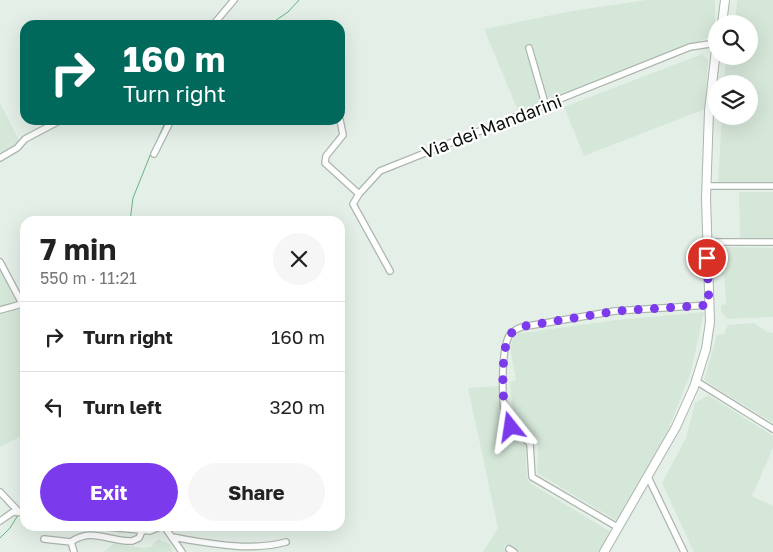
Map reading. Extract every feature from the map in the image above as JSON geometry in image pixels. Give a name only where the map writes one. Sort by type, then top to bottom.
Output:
[{"type":"main road","points":[[723,15],[725,0]]},
{"type":"main road","points":[[604,552],[676,427],[696,381],[707,343],[709,305],[706,242],[707,186],[710,97],[714,65]]},
{"type":"street","points":[[217,20],[234,0]]},
{"type":"street","name":"Via dei Mandarini","points":[[359,194],[377,174],[387,168],[692,46],[708,44]]},
{"type":"street","points":[[528,48],[546,106]]},
{"type":"street","points":[[0,158],[17,148],[25,139],[52,125]]},
{"type":"street","points":[[154,154],[168,125]]},
{"type":"street","points":[[341,125],[343,133],[326,156],[325,163],[359,194],[354,205],[390,272]]},
{"type":"street","points":[[707,186],[773,186]]},
{"type":"street","points":[[706,242],[773,242]]},
{"type":"street","points":[[0,262],[20,299]]},
{"type":"street","points":[[619,528],[532,477],[530,444],[506,420],[503,385],[508,339],[514,330],[525,326],[617,311],[709,305]]},
{"type":"street","points":[[0,310],[20,307]]},
{"type":"street","points":[[696,381],[773,429]]},
{"type":"street","points":[[648,476],[684,552]]},
{"type":"street","points":[[0,492],[18,511],[11,513],[0,522]]},
{"type":"street","points":[[44,539],[71,542],[87,534],[132,541],[139,538],[142,531],[154,531]]},
{"type":"street","points":[[167,531],[182,552]]},
{"type":"street","points":[[172,537],[240,547],[272,546],[286,542]]},
{"type":"street","points":[[71,542],[74,552]]},
{"type":"shaded area","points":[[646,0],[715,0],[715,15],[708,15],[708,38],[519,113],[484,29],[572,11]]},
{"type":"shaded area","points":[[737,0],[773,0],[773,183],[718,182],[721,125],[758,125],[758,75],[725,75],[725,65],[758,65],[758,15],[736,15]]},
{"type":"shaded area","points":[[702,54],[708,61],[705,109],[584,156],[564,107]]},
{"type":"shaded area","points":[[0,103],[20,142],[0,153]]},
{"type":"shaded area","points":[[739,192],[773,192],[773,239],[740,239]]},
{"type":"shaded area","points":[[717,247],[773,248],[773,317],[727,319],[721,312],[721,305],[726,304],[724,275],[716,273]]},
{"type":"shaded area","points":[[0,268],[20,306],[20,437],[0,447]]},
{"type":"shaded area","points":[[704,312],[691,372],[669,428],[619,522],[537,473],[538,446],[532,433],[514,423],[510,382],[516,380],[510,347],[515,334],[616,320]]},
{"type":"shaded area","points":[[754,323],[773,333],[773,423],[704,380],[717,335],[724,334],[728,325]]},
{"type":"shaded area","points":[[499,386],[504,423],[525,446],[527,478],[530,483],[616,535],[605,552],[516,552],[505,545],[503,549],[508,552],[483,552],[498,528],[468,388]]},
{"type":"shaded area","points":[[708,395],[773,436],[773,448],[752,496],[773,506],[773,552],[694,552],[662,483],[686,438],[695,403]]},
{"type":"shaded area","points":[[158,539],[170,544],[173,552],[104,552],[114,543],[142,548],[151,547]]},
{"type":"waterway","points":[[276,20],[288,12],[299,0]]},
{"type":"waterway","points":[[157,141],[164,125]]},
{"type":"waterway","points":[[131,216],[133,198],[151,153]]},
{"type":"waterway","points":[[0,538],[10,528],[18,515]]},
{"type":"route","points":[[511,427],[506,420],[503,385],[506,343],[513,331],[525,326],[617,311],[709,305],[707,258]]}]
